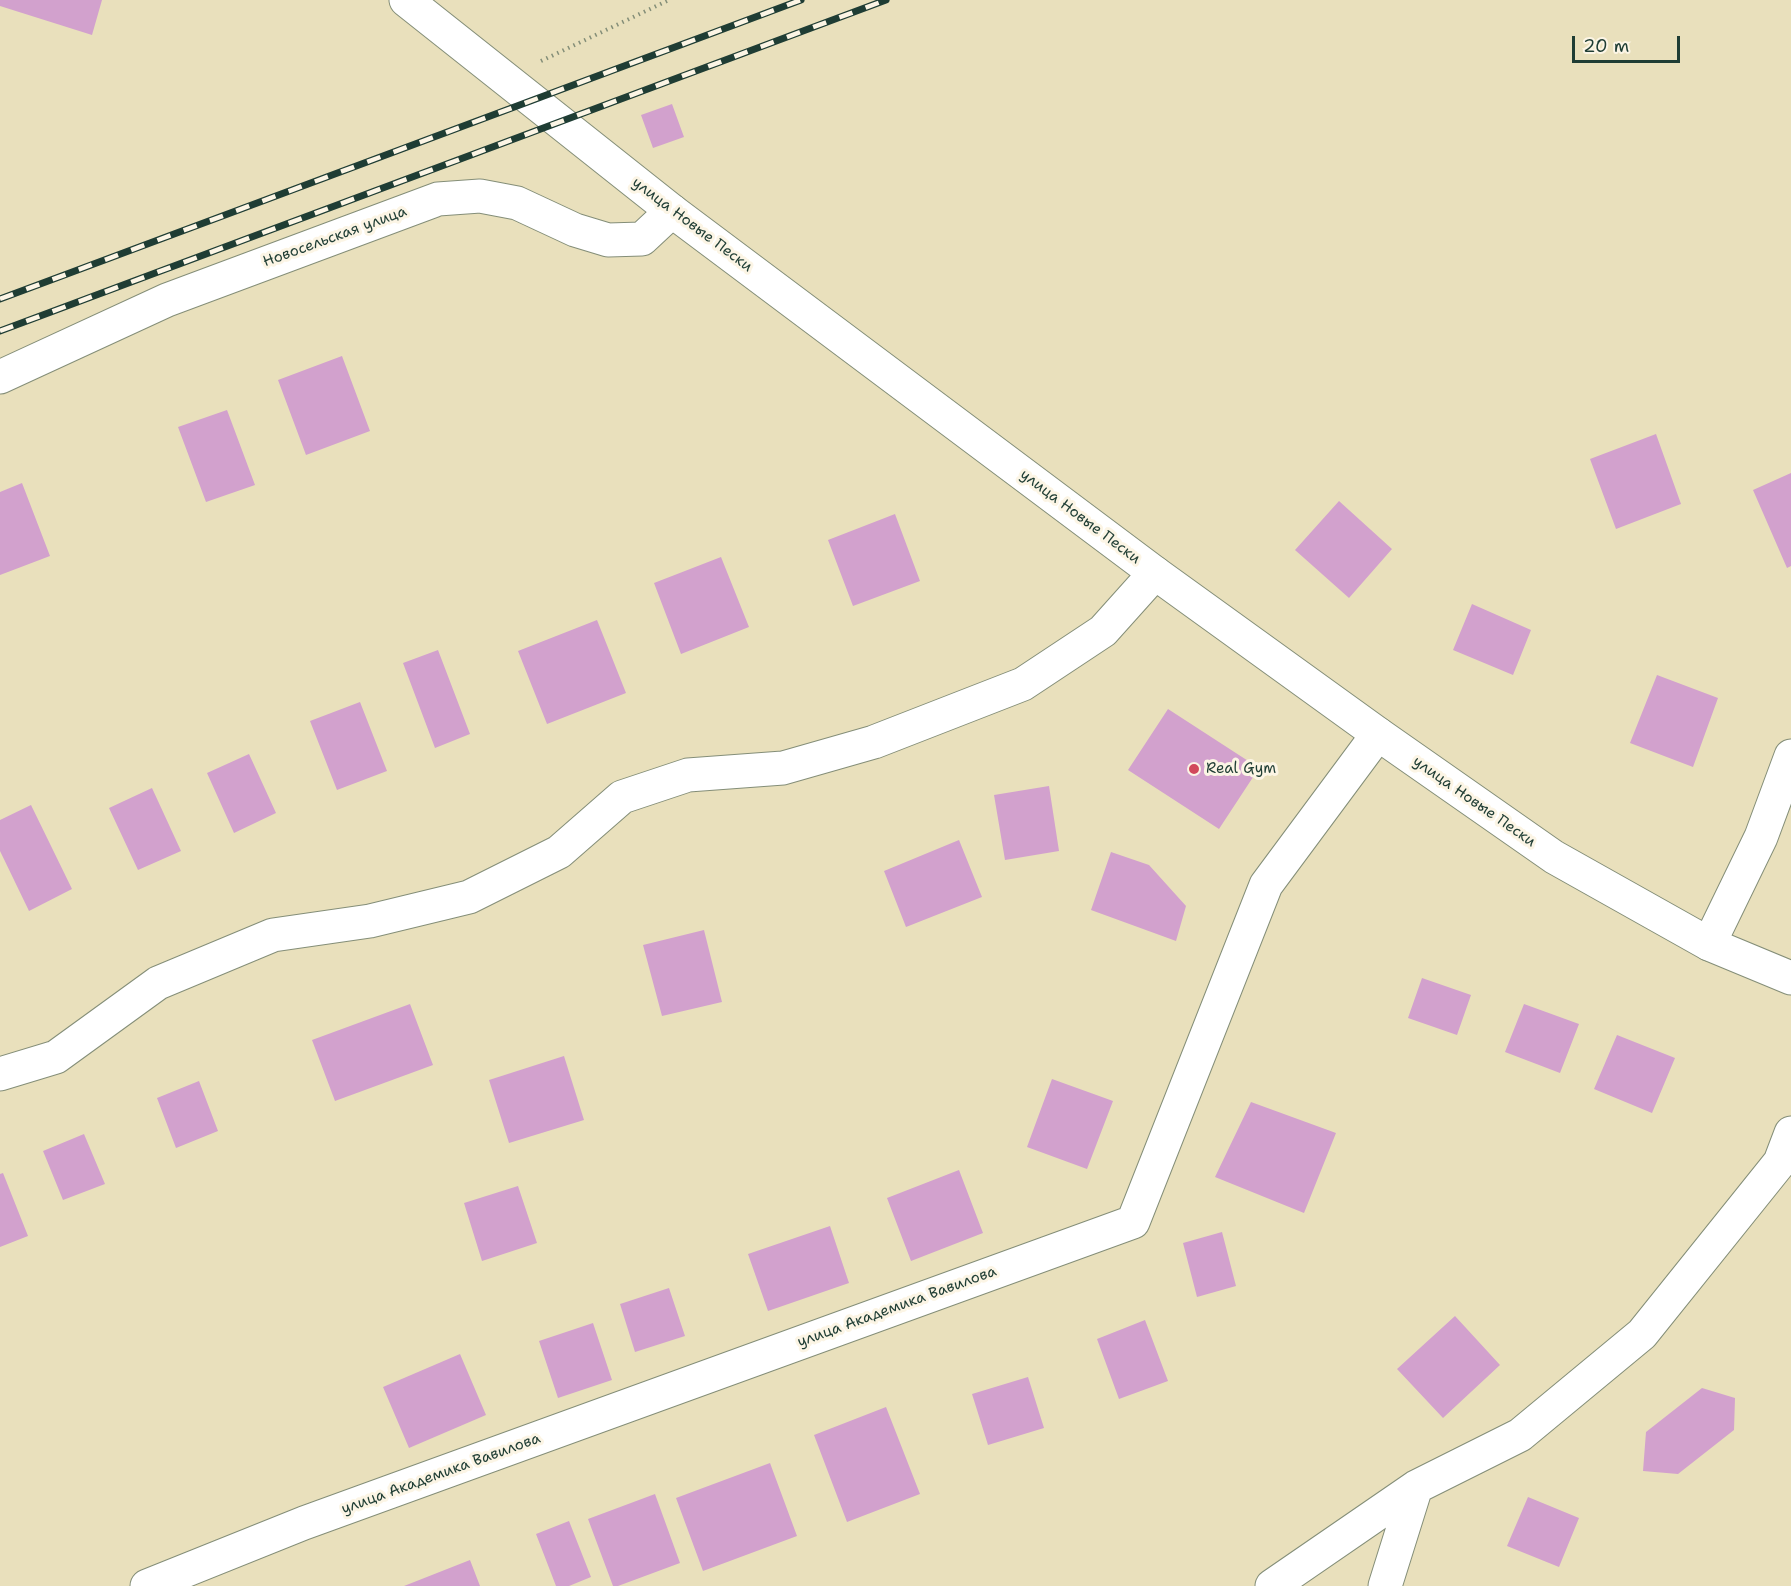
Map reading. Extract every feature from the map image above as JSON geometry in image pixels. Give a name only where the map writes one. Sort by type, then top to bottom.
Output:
[{"type":"street","name":"улица Новые Пески","points":[[406,0],[672,211],[1155,573],[1378,734],[1554,857],[1709,944],[1791,978]]},
{"type":"street","name":"Новосельская улица","points":[[0,377],[167,300],[438,199],[480,196],[517,203],[575,230],[608,240],[642,238],[672,211]]},
{"type":"street","points":[[0,1074],[56,1057],[158,983],[273,935],[370,921],[469,897],[559,852],[622,797],[688,775],[783,768],[874,742],[1023,684],[1103,632],[1155,573]]},
{"type":"street","name":"улица Академика Вавилова","points":[[147,1586],[304,1523],[1133,1222],[1266,885],[1378,734]]},
{"type":"street","points":[[1709,944],[1761,837],[1791,756]]},
{"type":"street","points":[[1272,1586],[1416,1487],[1520,1435],[1642,1334],[1780,1162],[1791,1133]]},
{"type":"street","points":[[1385,1586],[1416,1487]]},
{"type":"path","points":[[505,78],[669,0]]},
{"type":"building","points":[[0,0],[102,0],[92,35],[0,6]]},
{"type":"building","points":[[672,104],[684,137],[653,148],[641,115]]},
{"type":"building","points":[[342,356],[370,431],[306,455],[278,380]]},
{"type":"building","points":[[227,410],[255,485],[206,502],[178,427]]},
{"type":"building","points":[[1656,434],[1681,504],[1616,529],[1590,459]]},
{"type":"building","points":[[1791,473],[1791,566],[1787,568],[1753,490]]},
{"type":"building","points":[[22,483],[50,556],[0,575],[0,492]]},
{"type":"building","points":[[1339,501],[1392,549],[1349,598],[1295,550]]},
{"type":"building","points":[[895,514],[920,581],[853,606],[828,540]]},
{"type":"building","points":[[721,557],[749,627],[681,654],[654,583]]},
{"type":"building","points":[[1472,604],[1531,630],[1513,675],[1453,650]]},
{"type":"building","points":[[597,620],[626,693],[547,724],[518,651]]},
{"type":"building","points":[[438,650],[470,734],[435,748],[403,663]]},
{"type":"building","points":[[1657,675],[1718,698],[1693,767],[1630,743]]},
{"type":"building","points":[[360,702],[387,771],[337,790],[310,721]]},
{"type":"building","name":"Real Gym","points":[[1168,709],[1259,768],[1219,829],[1128,770]]},
{"type":"building","points":[[249,754],[276,813],[234,833],[207,773]]},
{"type":"building","points":[[1049,786],[1059,851],[1005,860],[994,795]]},
{"type":"building","points":[[152,788],[181,851],[138,870],[109,808]]},
{"type":"building","points":[[31,805],[72,889],[29,911],[0,851],[0,820]]},
{"type":"building","points":[[959,840],[982,897],[906,927],[884,871]]},
{"type":"building","points":[[1111,852],[1149,865],[1186,906],[1176,941],[1091,910]]},
{"type":"building","points":[[704,930],[722,1002],[662,1016],[643,945]]},
{"type":"building","points":[[1422,978],[1471,995],[1457,1035],[1408,1018]]},
{"type":"building","points":[[410,1004],[433,1065],[335,1101],[312,1040]]},
{"type":"building","points":[[1524,1004],[1579,1024],[1560,1073],[1505,1052]]},
{"type":"building","points":[[1617,1035],[1675,1058],[1652,1113],[1594,1089]]},
{"type":"building","points":[[564,1056],[584,1120],[509,1143],[489,1080]]},
{"type":"building","points":[[1052,1079],[1113,1101],[1087,1169],[1027,1147]]},
{"type":"building","points":[[199,1081],[218,1131],[176,1148],[157,1098]]},
{"type":"building","points":[[1251,1102],[1336,1133],[1304,1213],[1215,1177]]},
{"type":"building","points":[[84,1134],[105,1184],[63,1200],[43,1151]]},
{"type":"building","points":[[959,1170],[983,1233],[911,1261],[887,1198]]},
{"type":"building","points":[[3,1173],[28,1236],[0,1247],[0,1174]]},
{"type":"building","points":[[518,1186],[537,1243],[482,1261],[464,1203]]},
{"type":"building","points":[[830,1226],[849,1283],[768,1311],[748,1254]]},
{"type":"building","points":[[1222,1232],[1236,1286],[1197,1297],[1183,1243]]},
{"type":"building","points":[[669,1288],[685,1336],[635,1352],[620,1304]]},
{"type":"building","points":[[1455,1316],[1500,1365],[1443,1418],[1397,1369]]},
{"type":"building","points":[[1145,1320],[1168,1381],[1119,1399],[1097,1339]]},
{"type":"building","points":[[593,1323],[612,1380],[558,1398],[539,1341]]},
{"type":"building","points":[[460,1354],[486,1415],[409,1448],[383,1387]]},
{"type":"building","points":[[1028,1377],[1044,1428],[988,1445],[972,1394]]},
{"type":"building","points":[[1702,1388],[1735,1398],[1734,1430],[1678,1474],[1643,1471],[1646,1432]]},
{"type":"building","points":[[886,1407],[920,1494],[847,1522],[814,1435]]},
{"type":"building","points":[[770,1463],[797,1536],[703,1571],[676,1498]]},
{"type":"building","points":[[655,1494],[680,1563],[613,1586],[588,1519]]},
{"type":"building","points":[[1528,1497],[1579,1518],[1559,1567],[1507,1546]]},
{"type":"building","points":[[569,1521],[591,1577],[569,1586],[556,1586],[536,1534]]},
{"type":"building","points":[[470,1560],[480,1586],[404,1586]]},
{"type":"railway","points":[[0,299],[801,0]]},
{"type":"railway","points":[[0,331],[886,0]]},
{"type":"place","name":"Real Gym","points":[[1194,769]]}]
